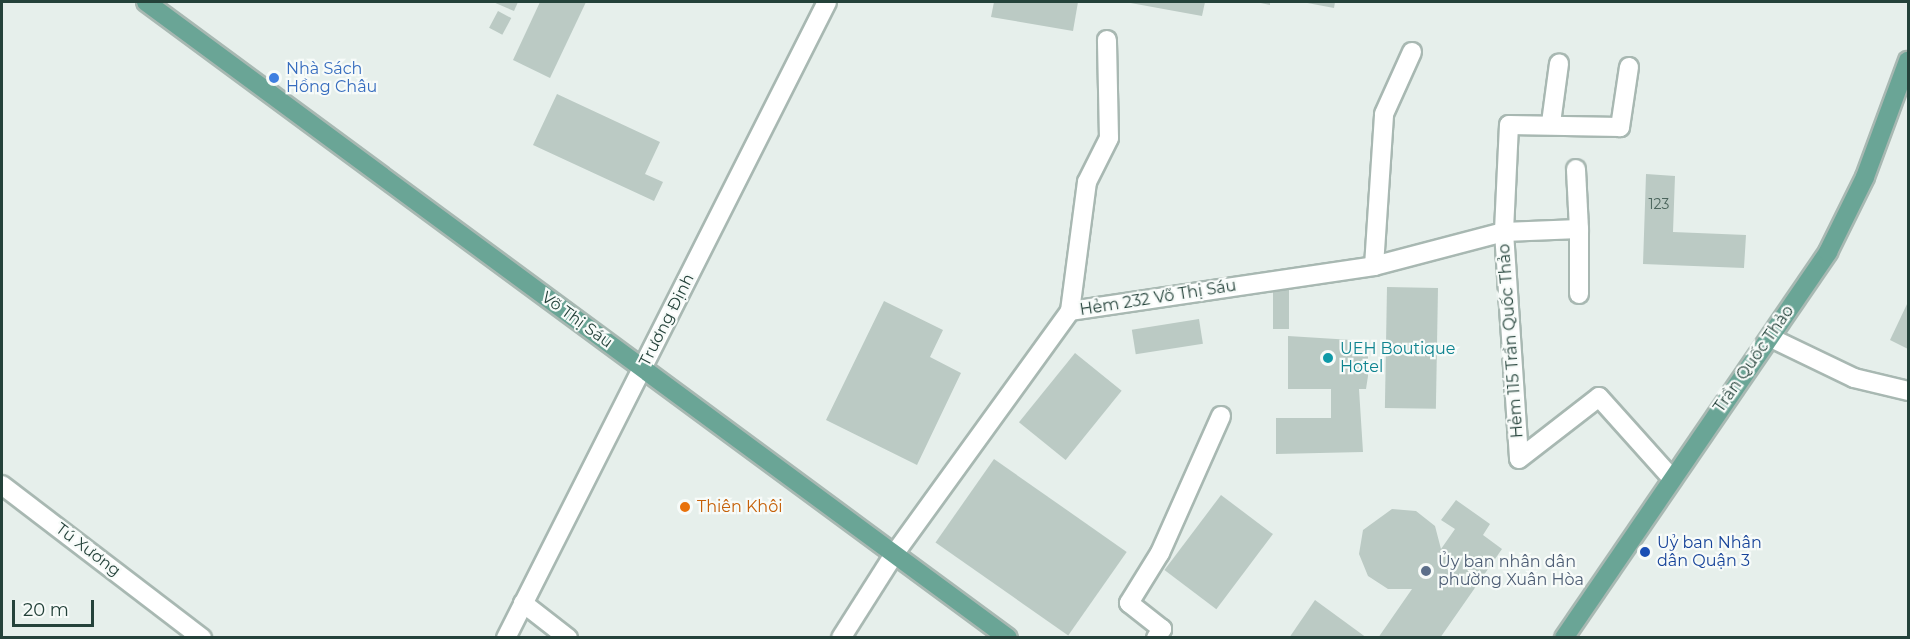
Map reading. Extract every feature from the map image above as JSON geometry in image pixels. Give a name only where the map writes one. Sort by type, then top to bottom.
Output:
[{"type":"main road","name":"Võ Thị Sáu","points":[[146,2],[895,554],[1002,636]]},
{"type":"main road","name":"Trần Quốc Thảo","points":[[1564,638],[1670,476],[1771,338],[1828,252],[1865,177],[1908,61]]},
{"type":"street","name":"Trương Định","points":[[506,638],[827,2]]},
{"type":"street","points":[[1070,311],[1087,182],[1108,138],[1107,40]]},
{"type":"street","points":[[1374,266],[1384,114],[1412,52]]},
{"type":"street","points":[[1551,123],[1559,64]]},
{"type":"street","points":[[1504,232],[1509,125],[1551,123],[1620,127],[1629,67]]},
{"type":"street","points":[[1576,169],[1579,294]]},
{"type":"street","name":"Hẻm 232 Võ Thị Sáu","points":[[842,638],[895,554],[1070,311],[1374,266],[1504,232],[1579,229]]},
{"type":"street","name":"Hẻm 115 Trần Quốc Thảo","points":[[1504,232],[1519,459],[1599,397],[1670,476]]},
{"type":"street","points":[[1771,338],[1854,378],[1908,391]]},
{"type":"street","points":[[1156,638],[1162,629],[1129,603],[1160,553],[1221,416]]},
{"type":"street","name":"Tú Xương","points":[[2,484],[202,638]]},
{"type":"street","points":[[523,603],[568,638]]},
{"type":"building","points":[[493,2],[518,2],[514,11]]},
{"type":"building","points":[[540,2],[586,2],[550,78],[513,60]]},
{"type":"building","points":[[994,2],[1078,2],[1073,31],[991,17]]},
{"type":"building","points":[[1125,2],[1205,2],[1202,16]]},
{"type":"building","points":[[1302,2],[1335,2],[1334,8]]},
{"type":"building","points":[[498,11],[511,18],[502,35],[489,28]]},
{"type":"building","points":[[557,94],[660,142],[645,174],[663,182],[654,201],[533,145]]},
{"type":"building","points":[[1646,174],[1675,176],[1673,232],[1746,235],[1744,268],[1643,264]]},
{"type":"building","points":[[1387,287],[1438,288],[1436,409],[1385,408]]},
{"type":"building","points":[[1273,289],[1289,289],[1289,329],[1273,329]]},
{"type":"building","points":[[884,301],[943,330],[930,357],[961,373],[917,465],[826,420]]},
{"type":"building","points":[[1908,302],[1908,349],[1890,340]]},
{"type":"building","points":[[1199,319],[1203,344],[1136,354],[1132,330]]},
{"type":"building","points":[[1288,336],[1368,341],[1366,389],[1359,389],[1363,452],[1276,454],[1276,418],[1331,418],[1331,389],[1288,389]]},
{"type":"building","points":[[1075,353],[1122,391],[1066,460],[1019,422]]},
{"type":"building","points":[[994,459],[1127,552],[1068,635],[935,543]]},
{"type":"building","points":[[1221,495],[1273,534],[1216,609],[1164,570]]},
{"type":"building","name":"Ủy ban nhân dân phường Xuân Hòa","points":[[1456,500],[1490,524],[1483,535],[1502,549],[1440,638],[1378,638],[1412,589],[1388,589],[1368,576],[1359,554],[1363,530],[1392,509],[1416,511],[1435,526],[1441,549],[1455,529],[1441,520]]},
{"type":"building","points":[[1315,600],[1367,638],[1289,638]]},
{"type":"place","name":"Nhà Sách Hồng Châu","points":[[274,78]]},
{"type":"place","name":"UEH Boutique Hotel","points":[[1328,358]]},
{"type":"place","name":"Thiên Khôi","points":[[685,507]]},
{"type":"place","name":"Uỷ ban Nhân dân Quận 3","points":[[1645,552]]},
{"type":"place","name":"Ủy ban nhân dân phường Xuân Hòa","points":[[1426,571]]}]
